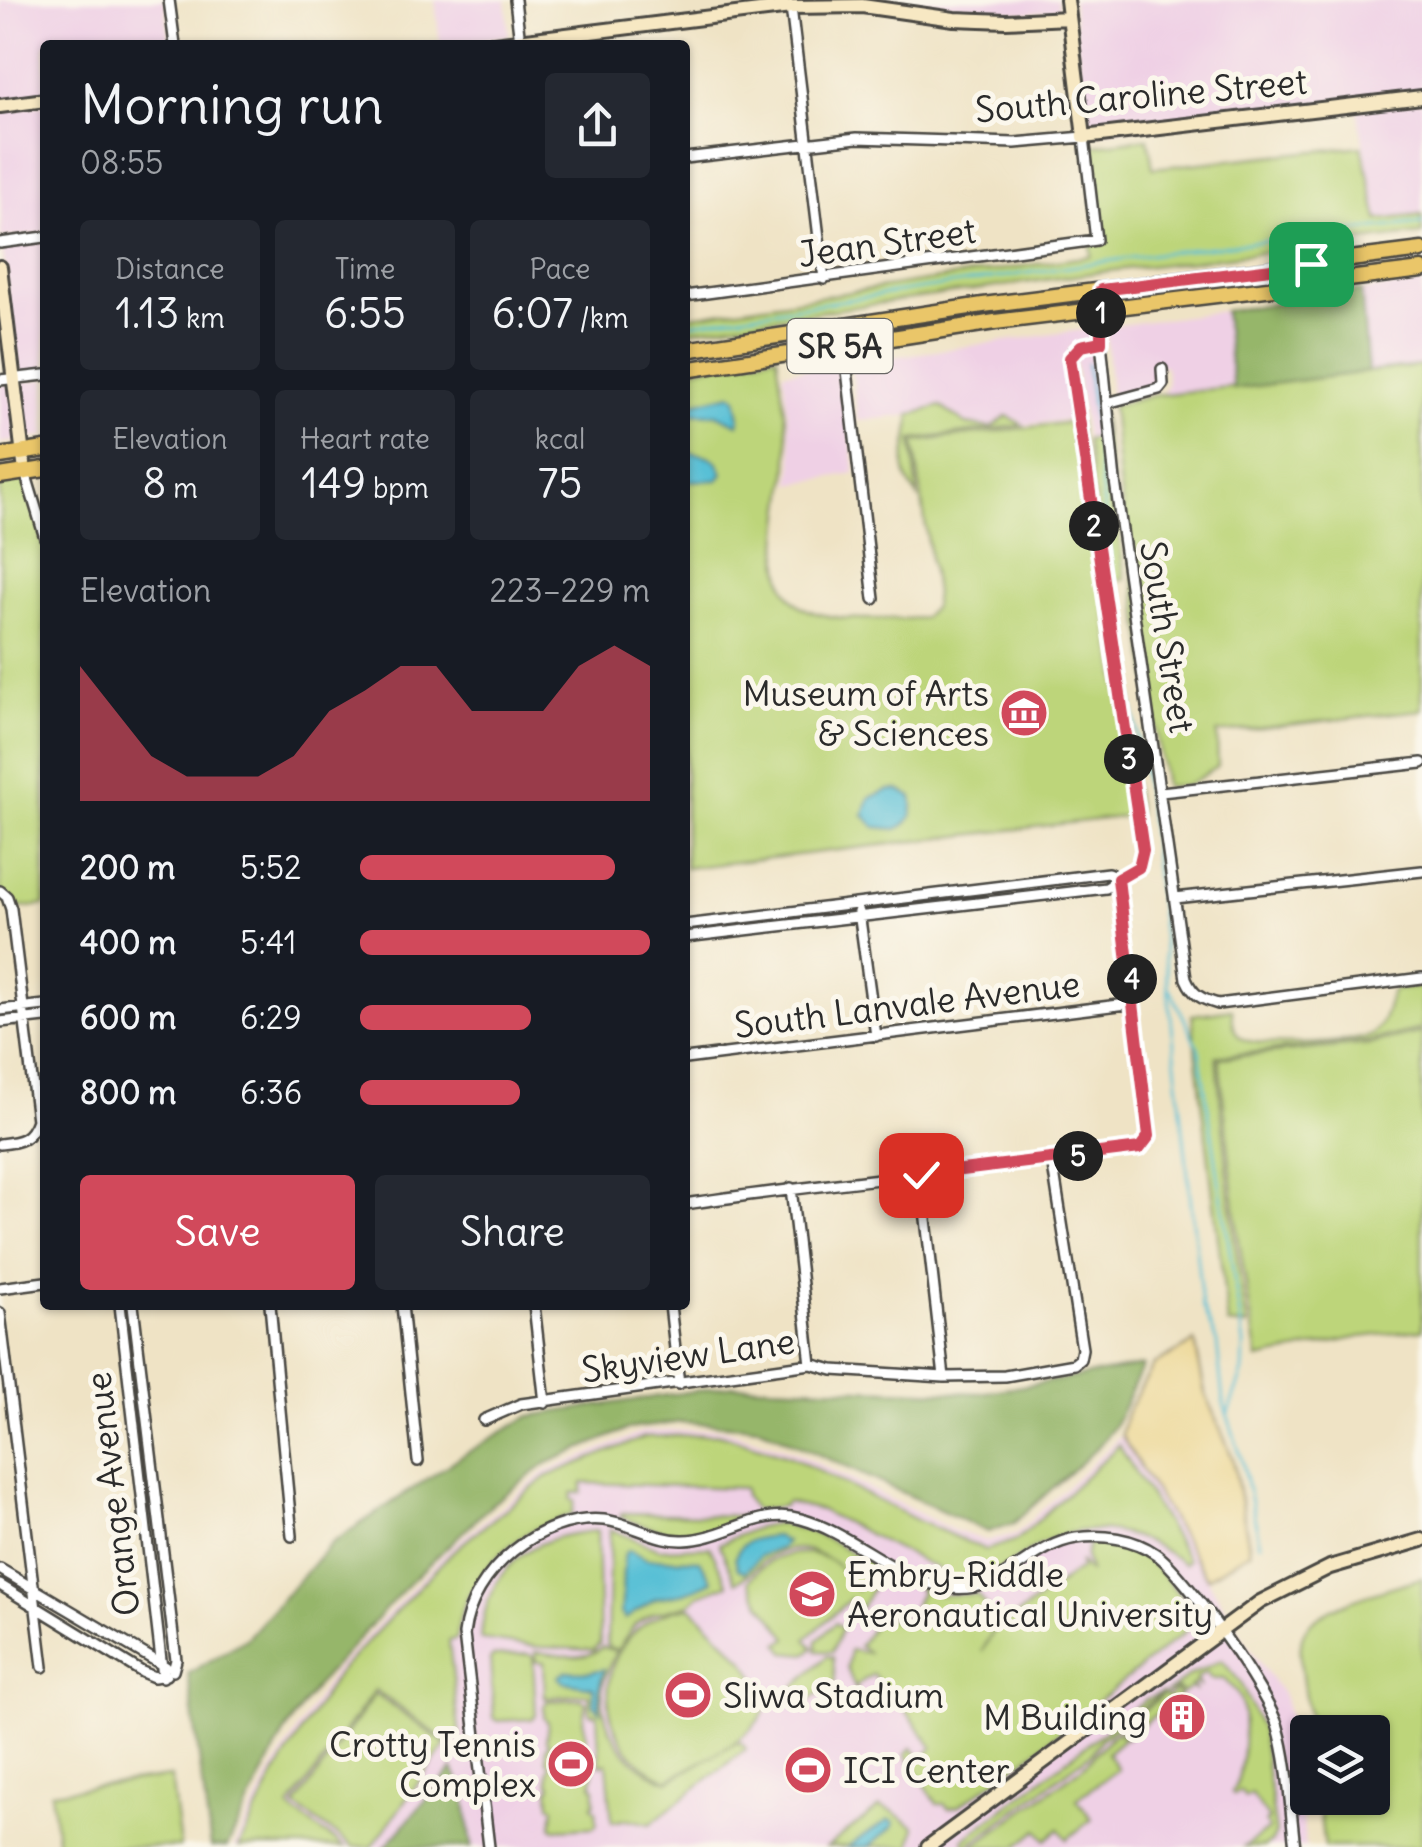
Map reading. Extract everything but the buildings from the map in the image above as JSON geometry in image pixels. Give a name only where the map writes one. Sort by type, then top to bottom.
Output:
[{"type":"main road","name":"SR 5A","points":[[690,349],[1101,290],[1422,250]]},
{"type":"main road","name":"SR 5A","points":[[690,369],[1101,309],[1422,270]]},
{"type":"main road","points":[[844,345],[852,333],[867,323]]},
{"type":"main road","points":[[0,456],[40,450]]},
{"type":"main road","points":[[0,476],[40,469]]},
{"type":"street","points":[[169,0],[174,40]]},
{"type":"street","points":[[515,0],[520,40]]},
{"type":"street","points":[[1067,0],[1084,137]]},
{"type":"street","points":[[542,40],[791,6],[862,6],[971,20],[1069,18]]},
{"type":"street","points":[[791,6],[824,279]]},
{"type":"street","name":"South Caroline Street","points":[[690,157],[857,138],[1015,143],[1422,96]]},
{"type":"street","points":[[0,106],[40,101]]},
{"type":"street","name":"Jean Street","points":[[690,295],[1096,240],[1084,137]]},
{"type":"street","points":[[0,243],[40,238]]},
{"type":"street","points":[[0,267],[7,380],[40,521]]},
{"type":"street","name":"South Street","points":[[1101,290],[1101,342],[1115,482],[1186,979],[1192,992],[1218,1004],[1422,978]]},
{"type":"street","points":[[690,937],[1106,888],[1139,867],[1143,850],[1070,368],[1073,352],[1101,342]]},
{"type":"street","points":[[844,345],[874,598]]},
{"type":"street","points":[[1107,403],[1159,389],[1163,384],[1162,369]]},
{"type":"street","points":[[7,380],[40,376]]},
{"type":"street","points":[[1162,792],[1422,763]]},
{"type":"street","points":[[1176,898],[1422,871]]},
{"type":"street","points":[[690,925],[1108,873],[1118,879]]},
{"type":"street","points":[[690,1203],[1140,1148],[1149,1136],[1118,879]]},
{"type":"street","points":[[987,888],[989,900]]},
{"type":"street","points":[[0,890],[8,897],[11,910],[37,1120],[22,1142],[0,1144]]},
{"type":"street","points":[[858,904],[876,1036]]},
{"type":"street","points":[[716,922],[718,934]]},
{"type":"street","name":"South Lanvale Avenue","points":[[690,1058],[1135,1003]]},
{"type":"street","points":[[0,1010],[40,1005]]},
{"type":"street","points":[[0,1022],[40,1018]]},
{"type":"street","name":"Skyview Lane","points":[[484,1420],[521,1404],[811,1364],[833,1370],[944,1377],[1005,1376],[1074,1364],[1082,1349],[1052,1160]]},
{"type":"street","points":[[921,1175],[944,1377]]},
{"type":"street","points":[[791,1188],[811,1364]]},
{"type":"street","points":[[0,1288],[40,1283]]},
{"type":"street","name":"Orange Avenue","points":[[121,1310],[166,1671]]},
{"type":"street","name":"Orange Avenue","points":[[134,1310],[176,1660],[166,1671]]},
{"type":"street","points":[[270,1310],[292,1536]]},
{"type":"street","points":[[403,1310],[418,1461]]},
{"type":"street","points":[[535,1310],[545,1403]]},
{"type":"street","points":[[671,1310],[679,1384]]},
{"type":"street","points":[[0,1313],[43,1668]]},
{"type":"street","points":[[128,1374],[141,1373]]},
{"type":"street","points":[[139,1461],[152,1459]]},
{"type":"street","points":[[489,1847],[464,1644],[465,1624],[472,1604],[509,1554],[532,1538],[585,1519],[608,1520],[650,1536],[686,1540],[718,1534],[754,1518],[788,1516],[824,1528],[916,1578],[958,1589],[996,1581],[1062,1542],[1093,1536],[1140,1545],[1167,1562],[1265,1697],[1274,1717],[1295,1847]]},
{"type":"street","points":[[928,1847],[1260,1602],[1304,1578],[1422,1540]]},
{"type":"street","points":[[148,1543],[162,1542]]},
{"type":"street","points":[[0,1568],[166,1671]]},
{"type":"street","points":[[0,1585],[142,1672],[166,1671]]},
{"type":"shaded area","points":[[0,0],[165,0],[169,40],[40,40],[40,97],[0,102]]},
{"type":"shaded area","points":[[435,0],[506,0],[509,36],[440,40]]},
{"type":"shaded area","points":[[903,0],[1057,0],[1058,9],[1027,13]]},
{"type":"shaded area","points":[[1072,0],[1422,0],[1422,92],[1088,133]]},
{"type":"shaded area","points":[[1422,101],[1422,215],[1378,220],[1357,109]]},
{"type":"shaded area","points":[[40,105],[40,234],[1,238],[0,110]]},
{"type":"shaded area","points":[[40,242],[40,372],[18,374],[2,247]]},
{"type":"shaded area","points":[[1422,283],[1422,366],[1368,372],[1361,291]]},
{"type":"shaded area","points":[[1224,311],[1233,389],[1155,395],[1163,392],[1167,384],[1166,366],[1158,365],[1156,386],[1111,398],[1106,327]]},
{"type":"shaded area","points":[[1096,328],[1096,339],[1078,343],[1066,357],[1073,419],[1023,425],[1018,419],[991,428],[966,424],[940,407],[858,421],[851,363]]},
{"type":"shaded area","points":[[1097,347],[1103,437],[1086,440],[1075,360],[1083,350]]},
{"type":"shaded area","points":[[842,364],[855,473],[790,484],[793,461],[783,372]]},
{"type":"shaded area","points":[[40,380],[40,437],[26,439],[19,382]]},
{"type":"shaded area","points":[[10,383],[17,441],[0,443],[0,385]]},
{"type":"shaded area","name":"Embry-Riddle Aeronautical University","points":[[721,1429],[792,1451],[953,1530],[986,1541],[1016,1534],[1121,1436],[1245,1641],[1283,1695],[1290,1720],[1290,1815],[1302,1815],[1306,1847],[234,1847],[271,1773],[333,1672],[451,1547],[545,1472],[643,1432]]},
{"type":"green space","points":[[1148,138],[1153,168],[1362,146],[1378,220],[1422,215],[1422,234],[1108,271],[690,330],[690,316],[1091,256],[1090,245],[1102,243],[1089,146]]},
{"type":"green space","points":[[1361,291],[1368,372],[1233,389],[1224,311]]},
{"type":"green space","points":[[777,355],[788,451],[780,535],[781,572],[794,601],[805,609],[837,617],[923,618],[933,607],[935,593],[914,442],[1078,421],[1138,815],[690,867],[690,369]]},
{"type":"green space","points":[[1422,366],[1422,710],[1217,733],[1218,766],[1188,785],[1165,787],[1119,481],[1112,406],[1155,395]]},
{"type":"green space","points":[[1100,399],[1125,579],[1107,582],[1086,440],[1103,436]]},
{"type":"green space","points":[[940,406],[966,424],[991,428],[1007,416],[1023,425],[912,440],[918,497],[904,465],[910,415]]},
{"type":"green space","points":[[25,472],[40,522],[40,906],[11,909],[0,891],[0,476]]},
{"type":"green space","points":[[1422,987],[1422,1029],[1370,1041],[1216,1056],[1234,1235],[1248,1326],[1228,1324],[1192,1015],[1232,1009],[1236,1032],[1250,1041],[1285,1044],[1349,1040],[1377,1030],[1392,990]]},
{"type":"green space","points":[[1422,1032],[1422,1330],[1360,1337],[1258,1359],[1238,1235],[1219,1058],[1370,1044]]},
{"type":"green space","points":[[1143,1366],[1113,1428],[1097,1448],[1014,1523],[988,1532],[759,1427],[682,1422],[628,1429],[547,1463],[492,1504],[410,1582],[315,1687],[283,1735],[227,1847],[211,1847],[188,1674],[246,1639],[332,1543],[463,1455],[530,1416],[733,1385],[980,1393]]},
{"type":"green space","points":[[720,1434],[791,1457],[986,1550],[1017,1540],[1119,1445],[1188,1560],[1184,1564],[1152,1544],[1117,1532],[1081,1531],[1045,1542],[989,1575],[946,1581],[946,1573],[820,1510],[787,1502],[755,1510],[745,1497],[744,1488],[583,1483],[582,1492],[572,1493],[572,1514],[516,1541],[494,1560],[468,1597],[457,1638],[449,1641],[460,1738],[446,1741],[375,1690],[289,1808],[344,1847],[239,1847],[275,1775],[337,1674],[452,1552],[547,1476],[645,1437]]},
{"type":"green space","points":[[622,1513],[741,1516],[712,1530],[681,1533],[635,1523],[620,1517]]},
{"type":"green space","points":[[778,1524],[804,1530],[873,1565],[873,1587],[861,1608],[850,1599],[806,1639],[814,1648],[806,1654],[785,1652],[779,1644],[788,1638],[749,1581],[766,1564],[788,1555],[822,1557],[804,1549],[776,1554],[736,1582],[719,1544],[758,1527]]},
{"type":"green space","points":[[610,1529],[659,1549],[710,1547],[728,1584],[699,1595],[690,1604],[652,1614],[635,1625],[617,1650],[607,1646]]},
{"type":"green space","points":[[597,1531],[600,1643],[593,1650],[481,1639],[491,1593],[515,1560],[551,1540]]},
{"type":"green space","points":[[1089,1544],[1122,1547],[1148,1561],[1190,1611],[1185,1620],[1186,1631],[1027,1758],[959,1806],[949,1809],[937,1804],[906,1754],[912,1748],[921,1760],[933,1747],[895,1696],[891,1698],[873,1674],[857,1685],[856,1691],[847,1668],[850,1650],[869,1653],[859,1646],[884,1610],[895,1622],[899,1618],[905,1621],[921,1592],[916,1586],[942,1595],[977,1594],[997,1621],[982,1652],[998,1623],[1006,1618],[1009,1621],[1081,1568],[1079,1561],[1090,1573],[1085,1556]]},
{"type":"green space","points":[[1422,1578],[1422,1847],[1324,1847],[1320,1815],[1390,1815],[1390,1715],[1308,1715],[1301,1641],[1311,1622],[1324,1613]]},
{"type":"green space","name":"Sliwa Stadium","points":[[691,1607],[743,1659],[769,1697],[764,1712],[743,1736],[668,1780],[639,1762],[620,1738],[610,1711],[609,1683],[617,1656],[633,1633],[658,1616]]},
{"type":"green space","points":[[835,1623],[842,1628],[832,1652],[817,1651],[817,1640]]},
{"type":"green space","points":[[602,1647],[616,1651],[602,1689],[607,1720],[620,1747],[642,1768],[669,1781],[735,1743],[742,1743],[746,1749],[650,1824],[629,1819],[612,1822],[607,1763],[600,1765],[597,1714],[590,1714],[589,1694],[545,1698],[544,1662],[536,1662],[535,1652],[578,1656]]},
{"type":"green space","points":[[493,1656],[533,1657],[536,1715],[532,1719],[498,1721],[494,1718],[490,1660]]},
{"type":"green space","points":[[827,1656],[833,1657],[835,1682],[805,1703],[800,1702],[801,1695],[794,1687]]},
{"type":"green space","points":[[1222,1660],[1240,1682],[1261,1729],[1276,1833],[1272,1842],[1263,1847],[1244,1847],[1269,1829],[1265,1823],[1269,1819],[1251,1794],[1245,1797],[1240,1791],[1234,1795],[1232,1792],[1243,1746],[1238,1695],[1224,1679],[1211,1679],[1206,1672],[1196,1679],[1201,1687],[1192,1685],[1196,1691],[1192,1687],[1182,1693],[1177,1688],[1166,1693],[1190,1675]]},
{"type":"green space","points":[[1176,1690],[1180,1695],[1126,1738],[1121,1729],[1164,1694],[1168,1698]]},
{"type":"green space","points":[[1163,1692],[1101,1739],[1092,1753],[966,1847],[964,1839],[1146,1699]]},
{"type":"green space","points":[[375,1694],[446,1744],[372,1847],[353,1847],[295,1806]]},
{"type":"green space","name":"Crotty Tennis Complex","points":[[547,1701],[586,1702],[583,1720],[594,1767],[592,1806],[597,1823],[594,1827],[555,1829],[544,1706]]},
{"type":"green space","points":[[1118,1731],[1123,1739],[1107,1753],[1118,1769],[1077,1799],[1092,1819],[1067,1839],[1059,1829],[1046,1840],[1038,1830],[1016,1847],[972,1847],[1079,1770]]},
{"type":"green space","points":[[453,1769],[465,1795],[472,1847],[385,1847]]},
{"type":"green space","points":[[171,1777],[180,1847],[58,1847],[51,1792]]},
{"type":"green space","points":[[880,1807],[915,1827],[911,1846],[827,1847]]},
{"type":"sand","points":[[1195,1342],[1205,1393],[1233,1459],[1250,1552],[1207,1578],[1121,1435],[1126,1413],[1154,1365]]},
{"type":"water","points":[[731,394],[736,397],[738,424],[716,414],[690,413],[690,404]]},
{"type":"water","points":[[690,453],[713,459],[723,474],[718,480],[690,481]]},
{"type":"water","points":[[889,790],[912,797],[911,817],[896,829],[875,827],[864,815],[869,798]]},
{"type":"water","points":[[776,1536],[786,1542],[781,1548],[760,1556],[745,1572],[738,1569],[735,1557],[742,1546],[757,1538]]},
{"type":"water","points":[[629,1550],[647,1559],[700,1560],[712,1581],[685,1593],[657,1598],[625,1619],[621,1613],[623,1568]]},
{"type":"water","points":[[604,1669],[599,1689],[600,1711],[594,1705],[593,1687],[563,1682],[558,1677],[566,1671]]},
{"type":"water","points":[[889,1820],[894,1822],[893,1827],[868,1847],[847,1847]]},
{"type":"waterway","points":[[690,323],[1169,252],[1422,223]]},
{"type":"waterway","points":[[1087,364],[1114,591],[1149,811],[1202,1306],[1217,1343],[1223,1401],[1241,1457],[1260,1544]]},
{"type":"waterway","points":[[1170,989],[1199,1049],[1244,1344],[1243,1371],[1228,1413]]},
{"type":"place","name":"Museum of Arts & Sciences","points":[[1024,713]]},
{"type":"place","name":"Embry-Riddle Aeronautical University","points":[[812,1594]]},
{"type":"place","name":"Sliwa Stadium","points":[[688,1695]]},
{"type":"place","name":"M Building","points":[[1182,1717]]},
{"type":"place","name":"Crotty Tennis Complex","points":[[571,1764]]},
{"type":"place","name":"ICI Center","points":[[808,1770]]},
{"type":"route","points":[[921,1175],[1140,1148],[1149,1136],[1118,879],[1139,867],[1143,850],[1070,358],[1081,346],[1101,342],[1101,290],[1311,264]]}]
